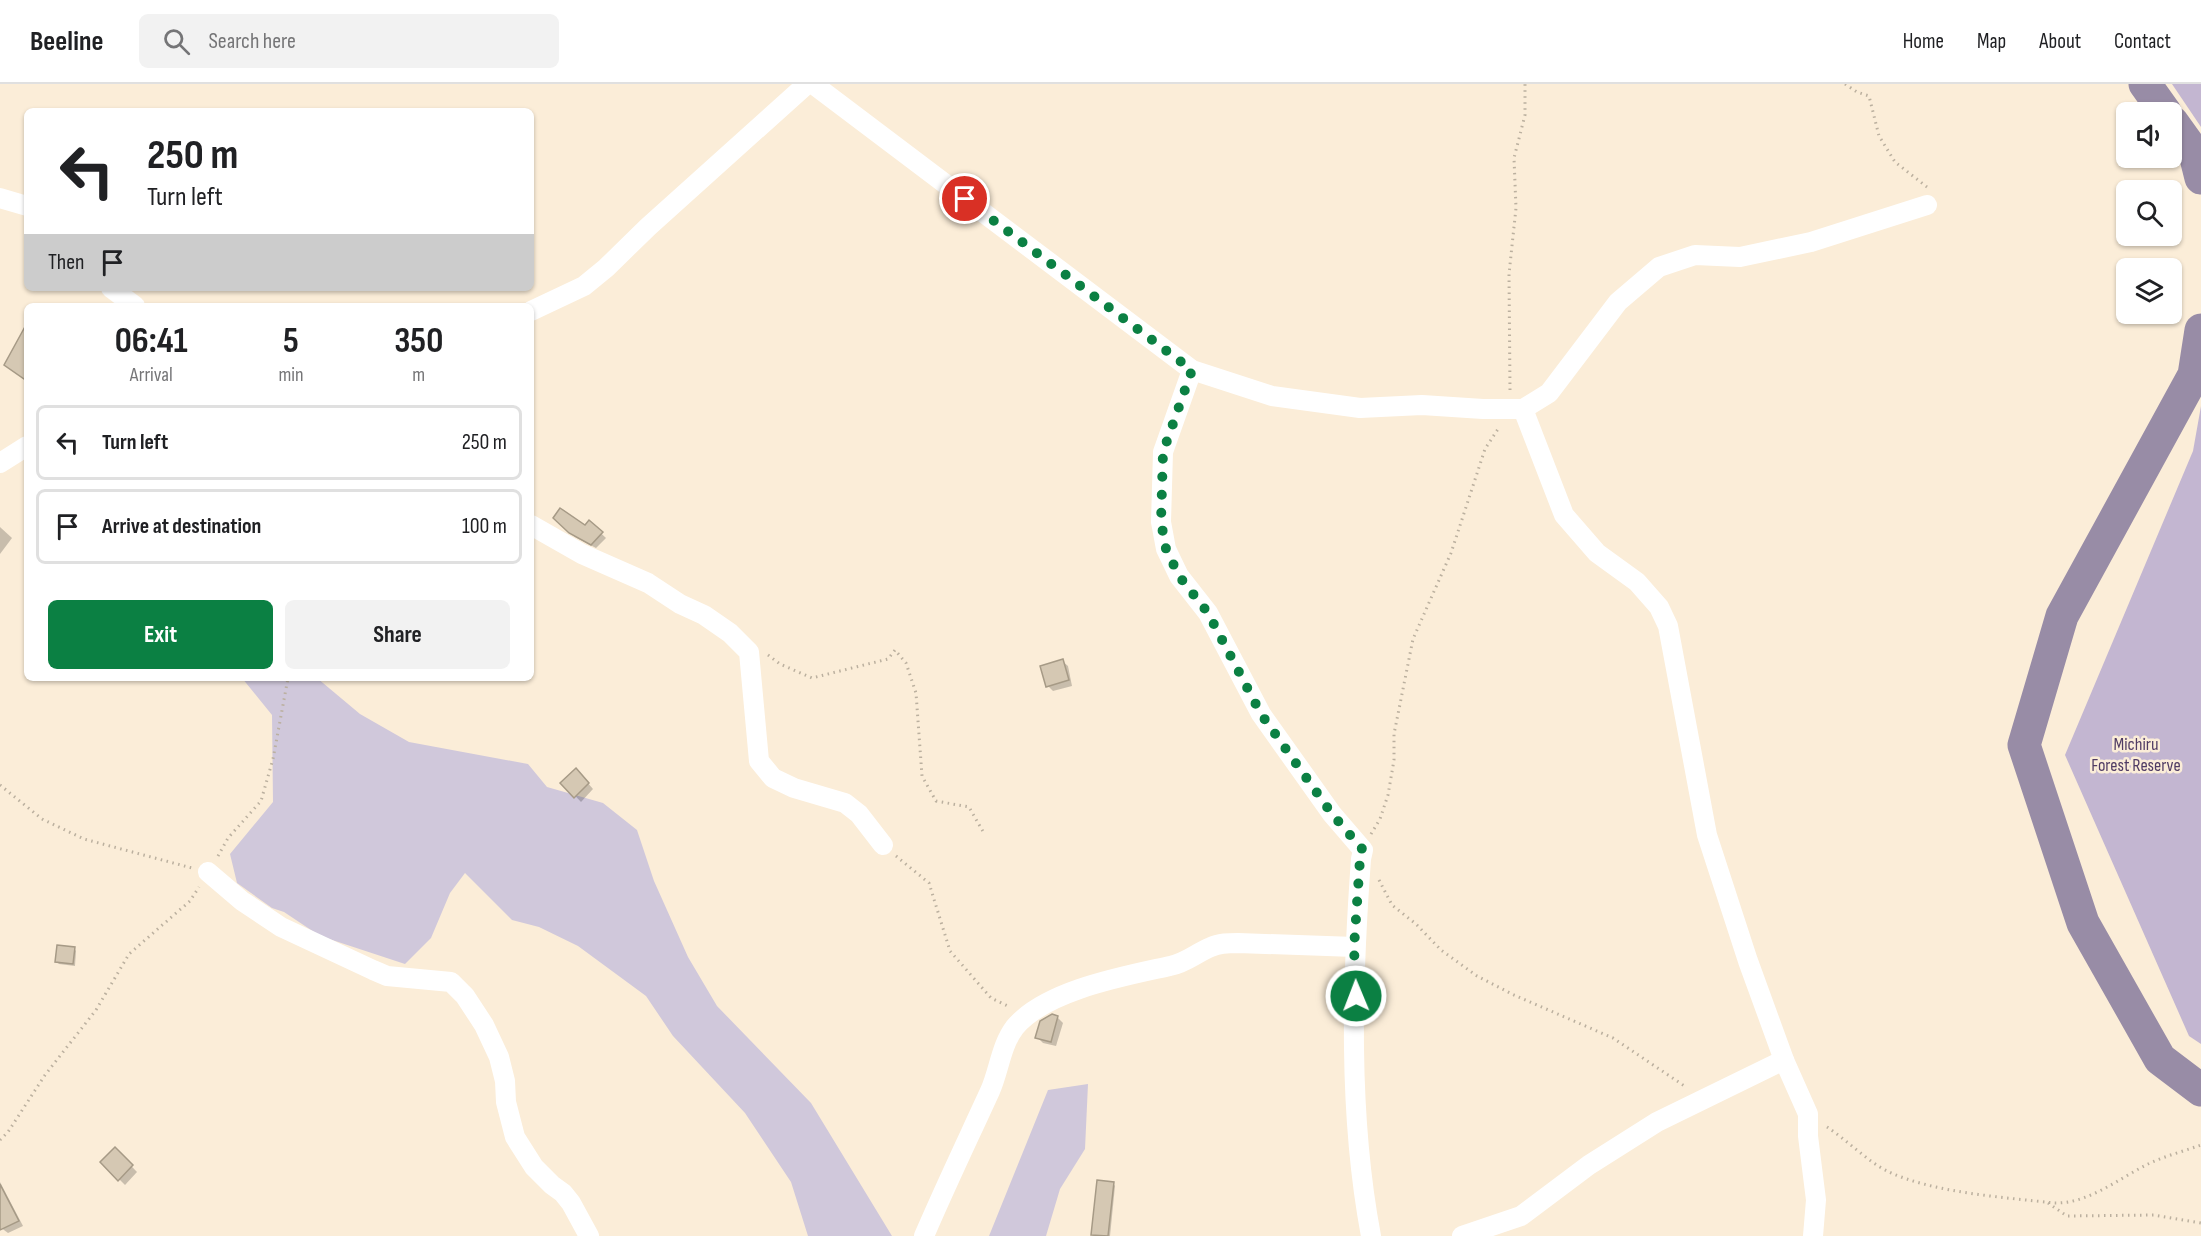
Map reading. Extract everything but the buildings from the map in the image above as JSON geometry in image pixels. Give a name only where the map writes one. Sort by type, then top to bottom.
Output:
[{"type":"street","points":[[534,310],[584,286],[606,268],[648,227],[807,84]]},
{"type":"street","points":[[813,84],[1192,370],[1272,396],[1360,408],[1422,405],[1483,409],[1517,408],[1549,393],[1618,302],[1659,267],[1695,255],[1740,257],[1811,242],[1928,197]]},
{"type":"street","points":[[0,198],[24,205]]},
{"type":"street","points":[[115,291],[131,303]]},
{"type":"street","points":[[1192,370],[1163,452],[1161,522],[1166,549],[1179,576],[1208,613],[1261,714],[1332,814],[1363,850],[1360,859],[1354,948],[1354,1062],[1359,1149],[1371,1236]]},
{"type":"street","points":[[1517,408],[1564,515],[1597,553],[1638,582],[1659,607],[1668,626],[1707,835],[1748,961],[1784,1060],[1809,1114],[1808,1136],[1816,1200],[1813,1236]]},
{"type":"street","points":[[0,463],[24,448]]},
{"type":"street","points":[[534,527],[582,554],[648,583],[680,604],[705,615],[730,633],[749,652],[759,760],[773,778],[794,788],[845,803],[859,814],[883,845]]},
{"type":"street","points":[[208,872],[242,901],[281,927],[373,970],[387,976],[451,982],[458,988],[480,1017],[500,1057],[506,1101],[515,1137],[524,1154],[552,1185],[563,1193],[589,1236]]},
{"type":"street","points":[[924,1236],[991,1088],[1005,1047],[1015,1028],[1026,1018],[1058,998],[1086,986],[1182,963],[1212,946],[1238,942],[1354,948]]},
{"type":"street","points":[[1462,1236],[1521,1216],[1589,1165],[1658,1122],[1784,1060]]},
{"type":"path","points":[[1525,84],[1525,115],[1514,158],[1516,208],[1509,274],[1517,408],[1485,449],[1451,553],[1413,639],[1394,734],[1394,760],[1388,795],[1380,819],[1363,850],[1392,905],[1416,924],[1441,950],[1476,976],[1613,1038],[1705,1099]]},
{"type":"path","points":[[1845,84],[1869,96],[1879,136],[1895,162],[1928,197]]},
{"type":"path","points":[[749,652],[758,647],[780,664],[812,678],[888,658],[895,650],[906,663],[916,693],[922,776],[936,801],[969,807],[985,835]]},
{"type":"path","points":[[0,1140],[45,1075],[96,1010],[129,954],[190,901],[228,838],[261,801],[273,759],[287,681]]},
{"type":"path","points":[[0,785],[42,819],[84,839],[208,872]]},
{"type":"path","points":[[883,845],[928,883],[950,951],[990,998],[1007,1005],[1026,1018]]},
{"type":"path","points":[[1809,1114],[1885,1170],[1913,1181],[2047,1202],[2076,1201],[2151,1163],[2201,1145]]},
{"type":"path","points":[[2047,1202],[2067,1216],[2154,1215],[2201,1223]]},
{"type":"shaded area","points":[[244,681],[321,681],[360,714],[409,742],[528,764],[547,787],[603,803],[637,830],[654,881],[688,957],[717,1006],[811,1103],[892,1236],[808,1236],[791,1182],[745,1113],[673,1036],[646,996],[578,946],[539,927],[512,920],[465,873],[450,893],[431,938],[405,964],[320,936],[284,912],[272,908],[237,883],[230,854],[273,802],[272,715]]},
{"type":"shaded area","points":[[1088,1084],[1085,1149],[1060,1189],[1046,1236],[989,1236],[1048,1090]]},
{"type":"green space","points":[[2172,84],[2201,84],[2201,127]]},
{"type":"green space","name":"Michiru Forest Reserve","points":[[2201,406],[2201,1044],[2189,1036],[2065,755],[2193,451]]},
{"type":"waterway","points":[[2145,84],[2158,102]]},
{"type":"waterway","points":[[2182,136],[2195,154],[2201,178]]},
{"type":"waterway","points":[[2201,330],[2194,375],[2062,616],[2024,745],[2083,923],[2160,1059],[2201,1090]]},
{"type":"route","points":[[965,199],[1192,370],[1163,452],[1161,522],[1166,549],[1179,576],[1208,613],[1261,714],[1332,814],[1363,850],[1360,859],[1354,948],[1356,996]]}]
